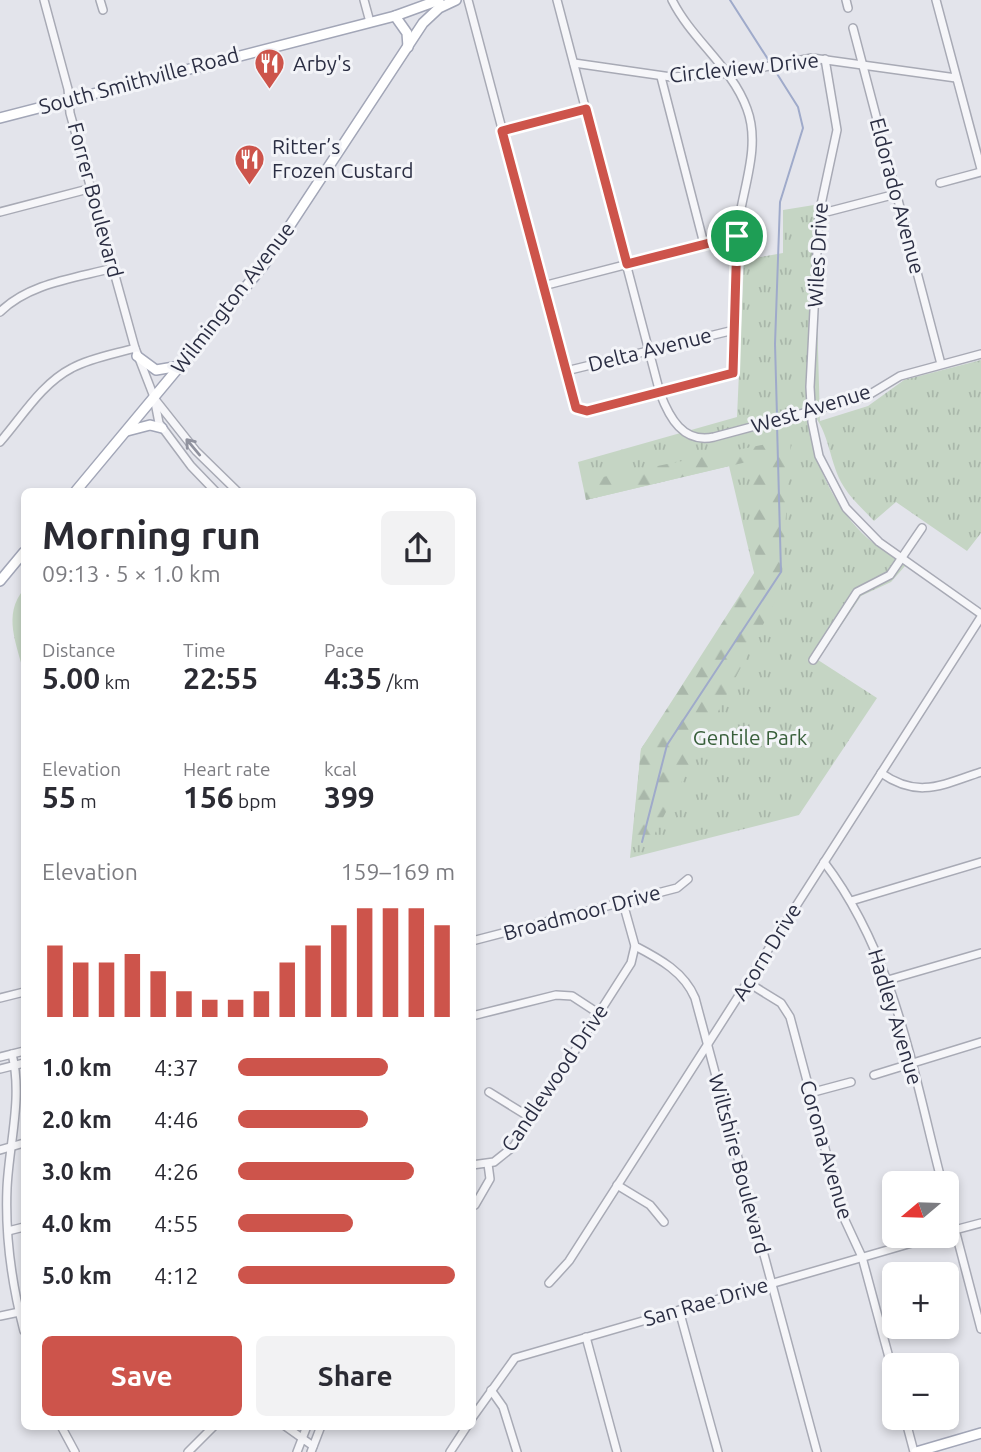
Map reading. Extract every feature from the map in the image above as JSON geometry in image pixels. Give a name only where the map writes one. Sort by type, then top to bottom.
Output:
[{"type":"main road","name":"South Smithville Road","points":[[0,118],[395,16],[439,0]]},
{"type":"main road","name":"Wilmington Avenue","points":[[78,488],[270,256],[431,15],[456,0]]},
{"type":"main road","points":[[395,16],[407,33],[408,47]]},
{"type":"main road","points":[[136,352],[156,370],[181,365]]},
{"type":"main road","points":[[126,432],[143,425],[162,428]]},
{"type":"main road","points":[[0,581],[21,556]]},
{"type":"main road","points":[[915,1452],[981,1433]]},
{"type":"street","name":"Forrer Boulevard","points":[[44,0],[136,352],[154,397],[162,428],[191,466],[212,488]]},
{"type":"street","points":[[100,0],[103,10]]},
{"type":"street","points":[[364,0],[370,22]]},
{"type":"street","points":[[468,0],[543,286],[579,410],[660,393],[733,373],[737,236],[752,131],[747,108],[727,73],[691,31],[672,0]]},
{"type":"street","name":"West Avenue","points":[[557,0],[660,393],[671,421],[685,433],[707,439],[867,396],[900,376],[981,354]]},
{"type":"street","points":[[936,0],[981,170],[940,183]]},
{"type":"street","name":"Eldorado Avenue","points":[[853,28],[941,364]]},
{"type":"street","name":"Circleview Drive","points":[[574,63],[661,77],[727,73],[781,62],[825,59],[956,78]]},
{"type":"street","name":"Wiles Drive","points":[[825,59],[837,131],[818,214],[810,411],[820,456],[835,489],[857,520],[901,558],[981,615]]},
{"type":"street","points":[[661,77],[704,244]]},
{"type":"street","points":[[502,131],[586,109]]},
{"type":"street","points":[[0,212],[92,187]]},
{"type":"street","points":[[818,214],[896,194]]},
{"type":"street","points":[[543,286],[737,236]]},
{"type":"street","points":[[0,312],[21,296],[42,287],[113,268]]},
{"type":"street","name":"Delta Avenue","points":[[566,370],[734,330]]},
{"type":"street","points":[[0,442],[44,389],[62,374],[79,364],[136,352]]},
{"type":"street","name":"Forrer Boulevard","points":[[154,397],[197,451],[234,488]]},
{"type":"street","points":[[813,660],[857,592],[865,586],[882,581],[922,528]]},
{"type":"street","name":"Acorn Drive","points":[[549,1283],[569,1261],[981,615]]},
{"type":"street","points":[[881,773],[900,785],[918,789],[942,785],[981,772]]},
{"type":"street","name":"Hadley Avenue","points":[[824,862],[851,901],[888,980],[939,1171]]},
{"type":"street","points":[[851,901],[981,862]]},
{"type":"street","name":"Broadmoor Drive","points":[[476,941],[677,888],[688,879]]},
{"type":"street","points":[[623,903],[635,946]]},
{"type":"street","name":"Candlewood Drive","points":[[476,1203],[490,1179],[488,1164],[507,1153],[531,1118],[633,961],[635,946]]},
{"type":"street","name":"Wiltshire Boulevard","points":[[635,946],[686,981],[695,998],[817,1452]]},
{"type":"street","points":[[888,980],[981,953]]},
{"type":"street","name":"Corona Avenue","points":[[747,982],[777,1000],[786,1010],[843,1216],[862,1257],[888,1353]]},
{"type":"street","points":[[0,998],[21,993]]},
{"type":"street","points":[[476,1015],[556,995],[572,996],[598,1013]]},
{"type":"street","points":[[874,1075],[981,1042]]},
{"type":"street","points":[[0,1057],[21,1052]]},
{"type":"street","points":[[12,1054],[15,1065],[8,1231],[21,1305]]},
{"type":"street","points":[[0,1069],[21,1064]]},
{"type":"street","points":[[810,1093],[851,1082]]},
{"type":"street","points":[[489,1092],[531,1118]]},
{"type":"street","points":[[0,1150],[21,1144]]},
{"type":"street","points":[[476,1165],[488,1164]]},
{"type":"street","points":[[617,1185],[650,1205],[664,1222]]},
{"type":"street","points":[[959,1229],[981,1223]]},
{"type":"street","points":[[8,1231],[21,1228]]},
{"type":"street","name":"San Rae Drive","points":[[491,1390],[514,1357],[894,1248]]},
{"type":"street","points":[[956,1248],[981,1329]]},
{"type":"street","points":[[680,1310],[718,1452]]},
{"type":"street","points":[[0,1316],[21,1311]]},
{"type":"street","points":[[586,1337],[617,1452]]},
{"type":"street","points":[[476,1412],[491,1390],[503,1407],[517,1452]]},
{"type":"street","points":[[63,1430],[75,1452]]},
{"type":"street","points":[[188,1452],[210,1430]]},
{"type":"street","points":[[292,1430],[303,1437],[312,1449]]},
{"type":"street","points":[[297,1452],[306,1430]]},
{"type":"street","points":[[312,1449],[319,1430]]},
{"type":"street","points":[[452,1451],[465,1430]]},
{"type":"street","points":[[909,1430],[915,1452]]},
{"type":"green space","name":"Gentile Park","points":[[814,205],[820,421],[868,406],[904,380],[981,360],[981,533],[967,551],[896,502],[874,521],[844,487],[822,428],[811,412],[808,415],[813,447],[841,508],[862,533],[905,566],[891,582],[861,596],[818,660],[877,698],[799,815],[630,858],[641,749],[756,581],[729,466],[586,500],[578,462],[737,417],[744,260],[783,253],[783,210]]},
{"type":"green space","points":[[791,439],[781,590],[653,837],[632,844],[641,749],[756,570],[751,461],[586,500],[583,481]]},
{"type":"green space","points":[[21,593],[21,663],[12,619]]},
{"type":"waterway","points":[[730,0],[771,64]]},
{"type":"waterway","points":[[774,69],[798,107],[803,128],[780,202],[775,344],[777,416]]},
{"type":"waterway","points":[[642,842],[667,745],[781,572],[777,424]]},
{"type":"place","name":"Arby's","points":[[270,91]]},
{"type":"place","name":"Ritter’s Frozen Custard","points":[[249,186]]},
{"type":"route","points":[[586,109],[627,264],[737,236],[733,373],[642,398],[581,411],[576,408],[502,131],[586,109]]}]
